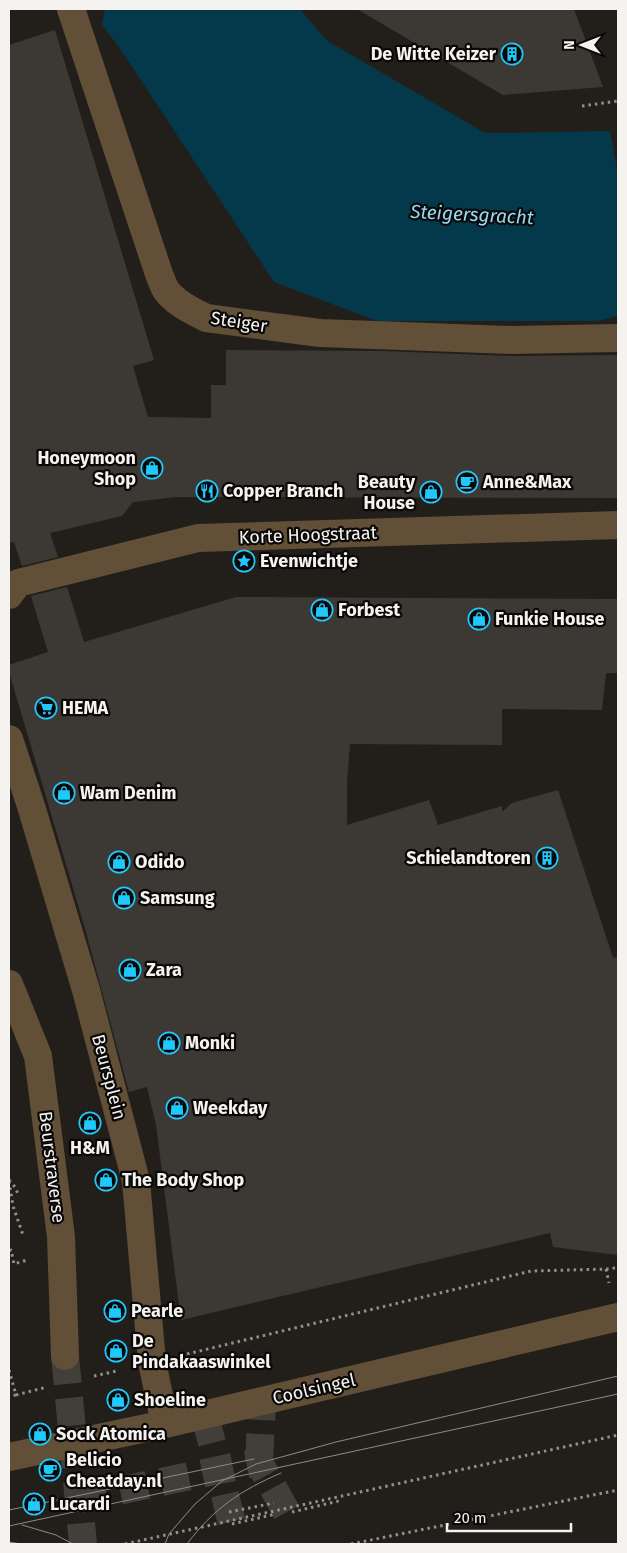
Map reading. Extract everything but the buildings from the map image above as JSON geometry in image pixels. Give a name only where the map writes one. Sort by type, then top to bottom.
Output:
[{"type":"street","name":"Steiger","points":[[71,9],[159,274],[166,290],[190,310],[206,318],[320,333],[512,340],[617,338]]},
{"type":"street","name":"Korte Hoogstraat","points":[[9,595],[18,582],[198,538],[618,525]]},
{"type":"street","name":"Beursplein","points":[[9,739],[86,990],[136,1181],[152,1362],[165,1424]]},
{"type":"street","name":"Beurstraverse","points":[[9,984],[38,1056],[61,1237],[65,1356]]},
{"type":"street","name":"Coolsingel","points":[[9,1457],[165,1424],[618,1317]]},
{"type":"path","points":[[582,106],[618,101]]},
{"type":"path","points":[[9,1180],[15,1187]]},
{"type":"path","points":[[9,1180],[13,1206],[25,1241]]},
{"type":"path","points":[[89,1377],[532,1271],[610,1269],[618,1267]]},
{"type":"path","points":[[9,1370],[16,1394]]},
{"type":"path","points":[[9,1396],[52,1386]]},
{"type":"path","points":[[125,1544],[618,1435]]},
{"type":"path","points":[[351,1544],[618,1490]]},
{"type":"path","points":[[292,1512],[339,1501]]},
{"type":"path","points":[[229,1512],[274,1503]]},
{"type":"path","points":[[232,1524],[276,1514]]},
{"type":"water","name":"Steigersgracht","points":[[105,9],[300,9],[326,40],[485,133],[610,131],[618,175],[618,316],[598,321],[377,321],[274,282],[119,47],[102,25]]},
{"type":"tunnel","points":[[65,1356],[83,1544]]},
{"type":"tunnel","points":[[259,1462],[262,1402],[265,1401]]},
{"type":"tunnel","points":[[205,1416],[219,1470],[259,1462],[287,1513],[292,1512]]},
{"type":"tunnel","points":[[79,1499],[219,1470],[232,1524]]},
{"type":"tram line","points":[[165,1544],[169,1534],[195,1504],[222,1481],[256,1464],[336,1442],[618,1376]]},
{"type":"tram line","points":[[9,1526],[618,1394]]},
{"type":"tram line","points":[[9,1510],[254,1459]]},
{"type":"tram line","points":[[187,1544],[207,1521],[229,1502],[253,1486],[281,1473]]},
{"type":"tram line","points":[[22,1525],[56,1535],[73,1544]]},
{"type":"tram line","points":[[9,1542],[21,1544]]},
{"type":"place","name":"De Witte Keizer","points":[[512,54]]},
{"type":"place","name":"Honeymoon Shop","points":[[152,468]]},
{"type":"place","name":"Anne&Max","points":[[467,482]]},
{"type":"place","name":"Copper Branch","points":[[207,491]]},
{"type":"place","name":"Beauty House","points":[[431,492]]},
{"type":"place","name":"Evenwichtje","points":[[244,561]]},
{"type":"place","name":"Forbest","points":[[322,610]]},
{"type":"place","name":"Funkie House","points":[[479,619]]},
{"type":"place","name":"HEMA","points":[[46,708]]},
{"type":"place","name":"Wam Denim","points":[[64,793]]},
{"type":"place","name":"Schielandtoren","points":[[547,858]]},
{"type":"place","name":"Odido","points":[[119,862]]},
{"type":"place","name":"Samsung","points":[[124,898]]},
{"type":"place","name":"Zara","points":[[130,970]]},
{"type":"place","name":"Monki","points":[[169,1043]]},
{"type":"place","name":"Weekday","points":[[177,1108]]},
{"type":"place","name":"H&M","points":[[90,1123]]},
{"type":"place","name":"The Body Shop","points":[[106,1180]]},
{"type":"place","name":"Pearle","points":[[115,1311]]},
{"type":"place","name":"De Pindakaaswinkel","points":[[116,1351]]},
{"type":"place","name":"Shoeline","points":[[118,1400]]},
{"type":"place","name":"Sock Atomica","points":[[40,1434]]},
{"type":"place","name":"Belicio Cheatday.nl","points":[[50,1470]]},
{"type":"place","name":"Lucardi","points":[[34,1504]]}]
